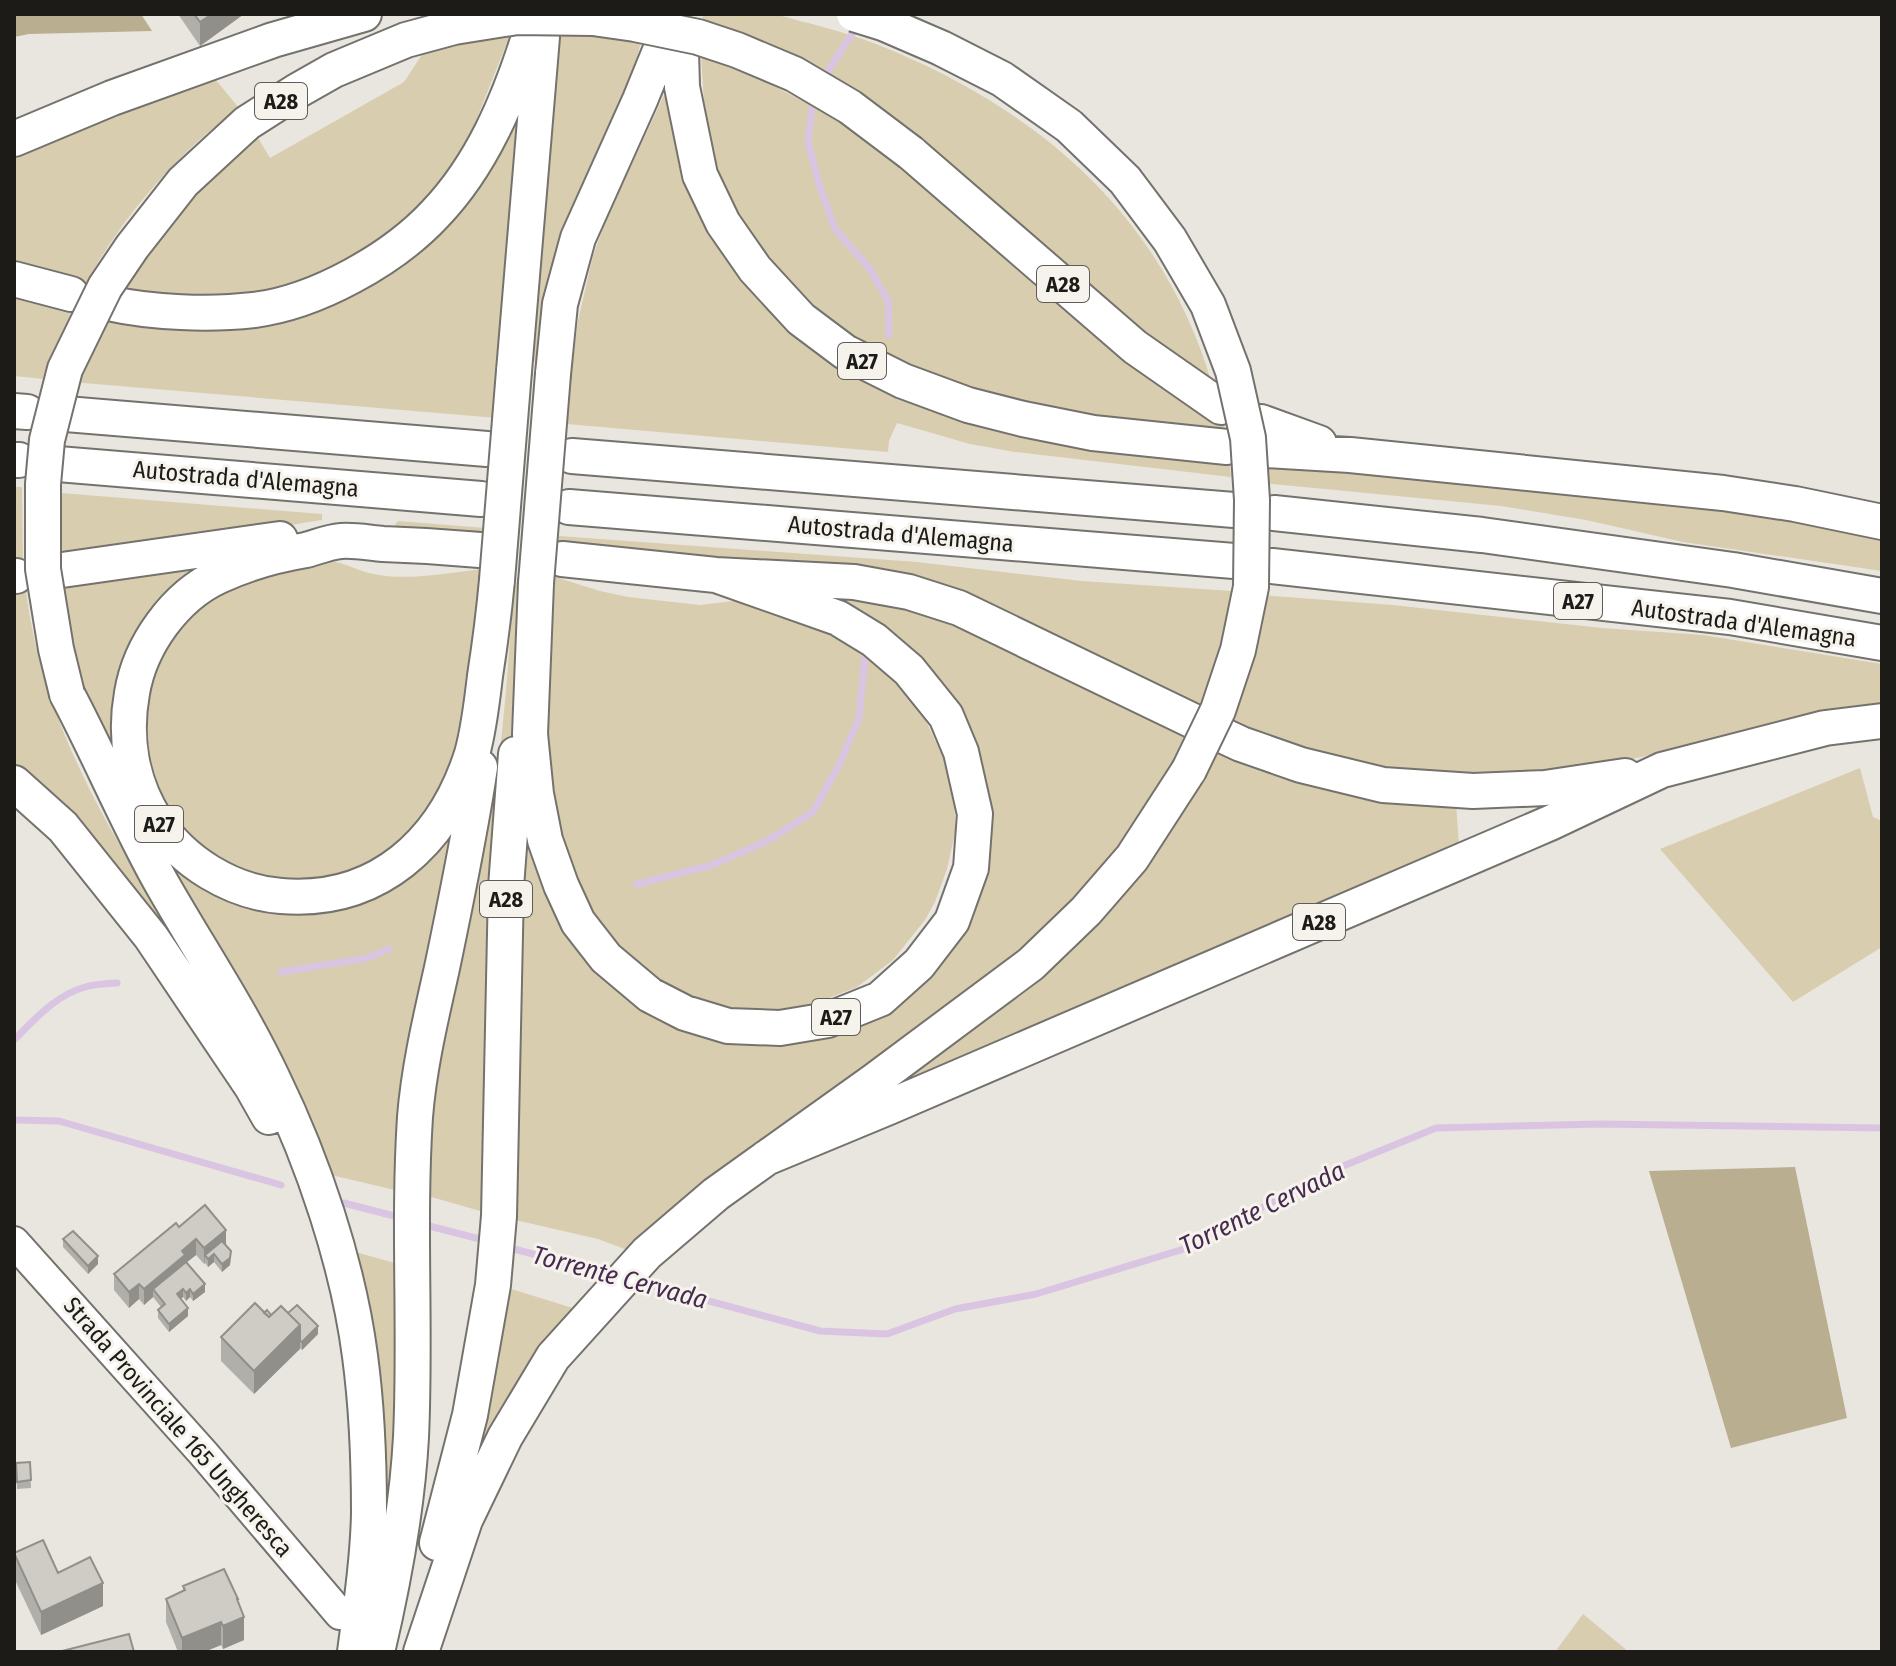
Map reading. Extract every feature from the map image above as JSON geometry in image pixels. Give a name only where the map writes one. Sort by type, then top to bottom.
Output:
[{"type":"highway","name":"A28","points":[[14,139],[112,98],[273,40],[364,14]]},
{"type":"highway","name":"A28","points":[[421,1652],[465,1520],[505,1437],[553,1357],[647,1253],[716,1194],[1031,964],[1086,911],[1132,858],[1189,770],[1218,710],[1238,650],[1251,587],[1252,500],[1248,438],[1233,371],[1208,305],[1170,240],[1125,180],[1069,126],[1002,79],[941,48],[854,14]]},
{"type":"highway","name":"A28","points":[[355,1652],[369,1516],[368,1440],[360,1354],[349,1296],[273,1078],[222,982],[161,882],[67,694],[43,569],[43,484],[47,440],[65,369],[105,287],[132,247],[183,182],[247,123],[334,70],[406,40],[454,27],[517,17],[593,18],[635,24],[698,37],[737,50],[794,74],[850,107],[911,153],[1135,347],[1221,407]]},
{"type":"highway","points":[[108,303],[185,312],[256,310],[305,297],[354,275],[401,245],[436,213],[468,172],[498,120],[536,36],[537,107],[496,594]]},
{"type":"highway","name":"A27","points":[[716,575],[838,618],[874,640],[909,670],[946,716],[961,752],[975,814],[971,868],[952,921],[919,964],[880,999],[828,1020],[780,1028],[728,1026],[685,1013],[650,995],[606,958],[578,922],[545,840],[536,794],[530,734],[536,583],[560,304],[578,238],[640,100],[671,49],[700,175],[723,223],[755,269],[801,319],[845,352],[903,381],[968,405],[1023,419],[1093,433],[1227,447]]},
{"type":"highway","points":[[14,279],[71,294]]},
{"type":"highway","name":"Autostrada d'Alemagna","points":[[66,414],[487,449]]},
{"type":"highway","points":[[1264,436],[1350,455],[1723,493],[1882,522]]},
{"type":"highway","points":[[572,456],[1234,510]]},
{"type":"highway","name":"Autostrada d'Alemagna","points":[[58,464],[481,499]]},
{"type":"highway","name":"Autostrada d'Alemagna","points":[[569,507],[1234,561]]},
{"type":"highway","name":"Autostrada d'Alemagna","points":[[1274,513],[1482,535],[1733,570],[1882,596]]},
{"type":"highway","name":"A27","points":[[55,571],[274,539],[480,550]]},
{"type":"highway","name":"A27","points":[[341,541],[275,555],[218,576],[198,589],[180,604],[151,641],[133,685],[129,708],[130,755],[136,778],[156,821],[196,863],[227,882],[249,890],[296,898],[320,896],[355,887],[388,873],[425,842],[452,801],[472,753],[496,594]]},
{"type":"highway","name":"A27","points":[[562,559],[716,575],[854,582],[909,592],[972,614],[1193,721]]},
{"type":"highway","name":"Autostrada d'Alemagna","points":[[1272,566],[1730,617],[1882,643]]},
{"type":"highway","name":"A28","points":[[407,1652],[470,1415],[493,1285],[499,1216],[506,887],[517,737],[536,583]]},
{"type":"highway","name":"A28","points":[[377,1652],[404,1519],[411,1438],[412,1194],[416,1113],[427,1035],[469,841],[491,696],[496,594]]},
{"type":"highway","name":"A28","points":[[766,1158],[1550,823],[1662,770],[1825,728],[1882,721]]},
{"type":"highway","points":[[1226,737],[1301,765],[1383,785],[1473,791],[1545,788],[1662,770]]},
{"type":"highway","name":"A28","points":[[14,783],[63,827],[151,937],[302,1162]]},
{"type":"main road","name":"Strada Provinciale 165 Ungheresca","points":[[14,1242],[203,1453],[340,1614]]},
{"type":"shaded area","points":[[14,14],[141,14],[152,31],[14,37]]},
{"type":"shaded area","points":[[703,14],[778,15],[874,43],[954,80],[1005,110],[1053,145],[1095,184],[1133,227],[1165,275],[1192,329],[1213,387],[1203,385],[984,203],[702,26]]},
{"type":"shaded area","points":[[560,32],[641,41],[543,360],[533,361],[536,296]]},
{"type":"shaded area","points":[[510,35],[469,138],[454,161],[413,212],[368,250],[303,283],[246,298],[109,295],[131,256],[254,131],[270,158],[404,82],[425,50]]},
{"type":"shaded area","points":[[701,56],[768,83],[862,137],[1223,421],[1225,436],[1081,418],[915,376],[814,312],[756,245],[733,206],[715,162],[704,102]]},
{"type":"shaded area","points":[[211,74],[239,108],[193,146],[151,189],[114,237],[83,288],[14,270],[14,153]]},
{"type":"shaded area","points":[[664,95],[669,102],[692,178],[853,370],[1229,458],[1231,477],[1015,452],[970,444],[897,423],[888,452],[567,424],[578,321],[593,256],[604,225]]},
{"type":"shaded area","points":[[529,97],[497,418],[72,382],[100,316],[338,295]]},
{"type":"shaded area","points":[[14,295],[72,310],[44,379],[14,376]]},
{"type":"shaded area","points":[[1260,459],[1712,503],[1882,535],[1882,571],[1683,542],[1586,520],[1501,506],[1263,483]]},
{"type":"shaded area","points":[[14,487],[22,487],[23,566],[14,566]]},
{"type":"shaded area","points":[[49,492],[322,514],[322,520],[49,561]]},
{"type":"shaded area","points":[[398,521],[486,528],[485,537],[396,529],[394,526]]},
{"type":"shaded area","points":[[559,536],[917,562],[1082,581],[1232,591],[1219,653],[1201,714],[988,606],[558,547]]},
{"type":"shaded area","points":[[213,560],[142,641],[139,807],[281,910],[452,827],[456,828],[399,1191],[327,1174],[101,757],[51,586]]},
{"type":"shaded area","points":[[328,561],[369,573],[397,577],[482,569],[463,744],[418,831],[352,877],[264,884],[205,855],[156,798],[140,727],[159,655],[184,620],[232,584]]},
{"type":"shaded area","points":[[555,577],[628,597],[700,605],[750,602],[820,628],[843,641],[908,694],[925,719],[942,755],[953,790],[956,829],[947,869],[935,902],[925,920],[893,960],[857,987],[829,998],[787,1010],[745,1013],[709,1006],[644,976],[589,913],[566,863],[546,763],[546,704],[552,584],[555,584]]},
{"type":"shaded area","points":[[514,582],[523,582],[507,782],[487,1213],[428,1196],[441,1060],[497,773]]},
{"type":"shaded area","points":[[14,590],[26,590],[37,650],[54,707],[77,763],[134,869],[231,1022],[14,774]]},
{"type":"shaded area","points":[[823,590],[950,617],[1192,735],[1135,830],[1055,923],[997,971],[721,1169],[630,1251],[598,1239],[511,1219],[526,827],[648,1006],[831,1026],[949,930],[964,744],[824,600]]},
{"type":"shaded area","points":[[1261,595],[1703,635],[1882,664],[1882,708],[1707,741],[1591,767],[1458,779],[1339,764],[1228,726]]},
{"type":"shaded area","points":[[1219,746],[1456,802],[1459,846],[903,1085],[898,1075],[1115,897],[1165,838],[1206,778]]},
{"type":"shaded area","points":[[1860,768],[1873,817],[1882,821],[1882,947],[1793,1002],[1660,849]]},
{"type":"shaded area","points":[[1795,1167],[1847,1418],[1731,1448],[1649,1171]]},
{"type":"shaded area","points":[[352,1251],[398,1264],[405,1398],[383,1535]]},
{"type":"shaded area","points":[[508,1288],[576,1309],[491,1444],[482,1437]]},
{"type":"shaded area","points":[[1583,1614],[1629,1652],[1555,1652]]},
{"type":"building","points":[[194,14],[212,14],[200,22]]},
{"type":"building","points":[[205,1205],[226,1230],[204,1248],[196,1239],[182,1251],[185,1255],[144,1289],[139,1284],[129,1292],[114,1274],[176,1223],[179,1227]]},
{"type":"building","points":[[73,1231],[98,1256],[88,1266],[63,1239]]},
{"type":"building","points":[[222,1241],[231,1251],[230,1258],[222,1264],[214,1254],[208,1259],[205,1255]]},
{"type":"building","points":[[186,1262],[205,1284],[193,1294],[190,1289],[186,1293],[183,1289],[177,1294],[188,1308],[169,1324],[158,1310],[165,1304],[153,1289]]},
{"type":"building","points":[[255,1303],[269,1317],[281,1306],[300,1325],[254,1371],[221,1337]]},
{"type":"building","points":[[297,1305],[318,1326],[302,1342],[300,1325],[288,1313]]},
{"type":"building","points":[[30,1462],[31,1480],[17,1482],[16,1463]]},
{"type":"building","points":[[43,1540],[58,1573],[90,1557],[103,1583],[41,1612],[14,1553]]},
{"type":"building","points":[[224,1569],[244,1617],[223,1626],[221,1622],[182,1638],[166,1599],[185,1590],[183,1586]]},
{"type":"building","points":[[129,1634],[134,1652],[62,1652],[62,1651]]},
{"type":"waterway","points":[[824,80],[857,26]]},
{"type":"waterway","points":[[816,99],[808,142],[820,187],[835,229],[870,269],[888,301],[889,335]]},
{"type":"waterway","points":[[637,884],[712,865],[767,841],[813,812],[839,765],[859,718],[865,656]]},
{"type":"waterway","points":[[281,972],[367,958],[389,949]]},
{"type":"waterway","points":[[14,1040],[46,1009],[74,991],[117,983]]},
{"type":"waterway","name":"Torrente Cervada","points":[[14,1120],[59,1121],[281,1185]]},
{"type":"waterway","name":"Torrente Cervada","points":[[635,1281],[820,1331],[887,1334],[955,1309],[1036,1294],[1187,1248],[1326,1173],[1436,1128],[1600,1124],[1882,1128]]},
{"type":"waterway","name":"Torrente Cervada","points":[[344,1203],[394,1216]]},
{"type":"waterway","name":"Torrente Cervada","points":[[429,1226],[480,1239]]},
{"type":"waterway","name":"Torrente Cervada","points":[[514,1249],[612,1275]]}]
